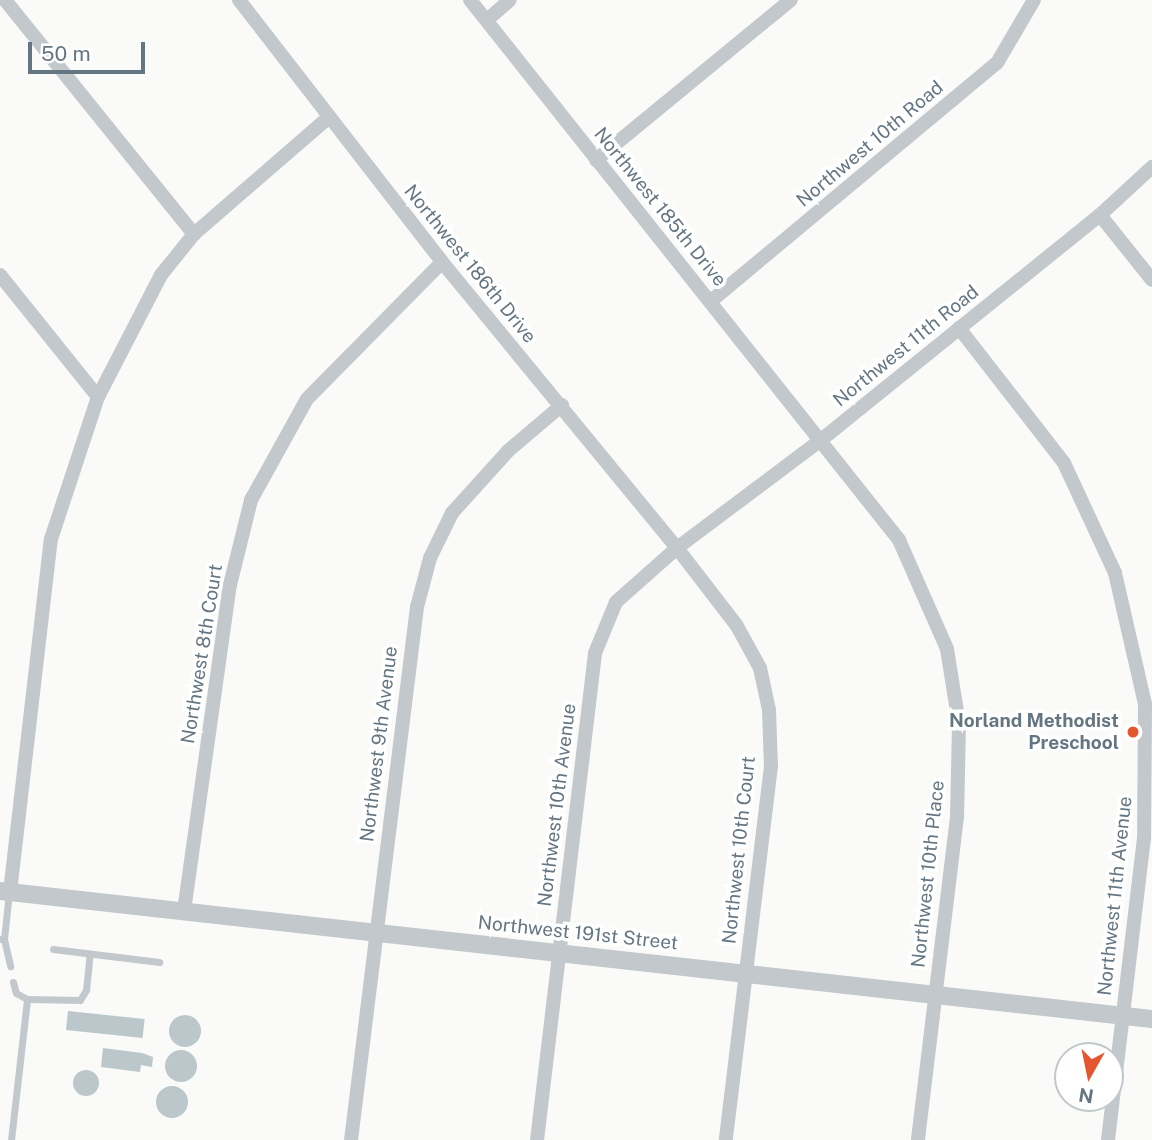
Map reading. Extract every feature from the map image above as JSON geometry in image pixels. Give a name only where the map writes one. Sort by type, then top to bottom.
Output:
[{"type":"street","points":[[5,0],[194,234]]},
{"type":"street","name":"Northwest 186th Drive","points":[[239,0],[442,262],[677,548]]},
{"type":"street","name":"Northwest 185th Drive","points":[[470,0],[821,440]]},
{"type":"street","points":[[486,20],[510,0]]},
{"type":"street","points":[[596,160],[791,0]]},
{"type":"street","name":"Northwest 10th Road","points":[[711,301],[997,63],[1034,0]]},
{"type":"street","points":[[5,891],[51,539],[98,397],[161,275],[194,234],[328,118]]},
{"type":"street","name":"Northwest 11th Road","points":[[677,548],[821,440],[1100,215],[1152,167]]},
{"type":"street","points":[[1100,215],[1152,281]]},
{"type":"street","name":"Northwest 8th Court","points":[[184,911],[230,585],[251,500],[307,398],[442,262]]},
{"type":"street","points":[[0,275],[98,397]]},
{"type":"street","name":"Northwest 11th Avenue","points":[[960,328],[1064,463],[1115,573],[1132,637],[1145,704],[1144,838],[1108,1140]]},
{"type":"street","name":"Northwest 9th Avenue","points":[[351,1140],[374,932],[417,607],[430,558],[452,513],[508,452],[562,405]]},
{"type":"street","name":"Northwest 10th Place","points":[[821,440],[899,540],[947,649],[959,724],[957,817],[918,1140]]},
{"type":"street","name":"Northwest 10th Avenue","points":[[537,1140],[595,653],[603,624],[616,602],[677,548]]},
{"type":"street","name":"Northwest 10th Court","points":[[677,548],[737,626],[760,668],[769,710],[771,766],[726,1140]]},
{"type":"street","name":"Northwest 191st Street","points":[[5,891],[558,953],[745,971],[1152,1019]]},
{"type":"lane","points":[[5,891],[2,939],[10,966]]},
{"type":"lane","points":[[52,950],[159,962]]},
{"type":"lane","points":[[13,982],[16,993],[27,999],[80,1000],[86,990],[90,954]]},
{"type":"lane","points":[[11,1140],[27,999]]},
{"type":"shaded area","points":[[68,1011],[145,1019],[143,1038],[66,1030]]},
{"type":"shaded area","points":[[185,1015],[196,1020],[201,1031],[196,1042],[185,1047],[174,1042],[169,1031],[174,1020]]},
{"type":"shaded area","points":[[103,1048],[153,1057],[152,1067],[141,1065],[140,1072],[101,1067]]},
{"type":"shaded area","points":[[181,1050],[193,1054],[197,1066],[193,1078],[181,1082],[169,1078],[165,1066],[169,1054]]},
{"type":"shaded area","points":[[86,1070],[95,1074],[99,1083],[95,1092],[86,1096],[77,1092],[73,1083],[77,1074]]},
{"type":"shaded area","points":[[172,1086],[184,1090],[188,1102],[184,1114],[172,1118],[160,1114],[156,1102],[160,1090]]},
{"type":"place","name":"Norland Methodist Preschool","points":[[1133,732]]}]
